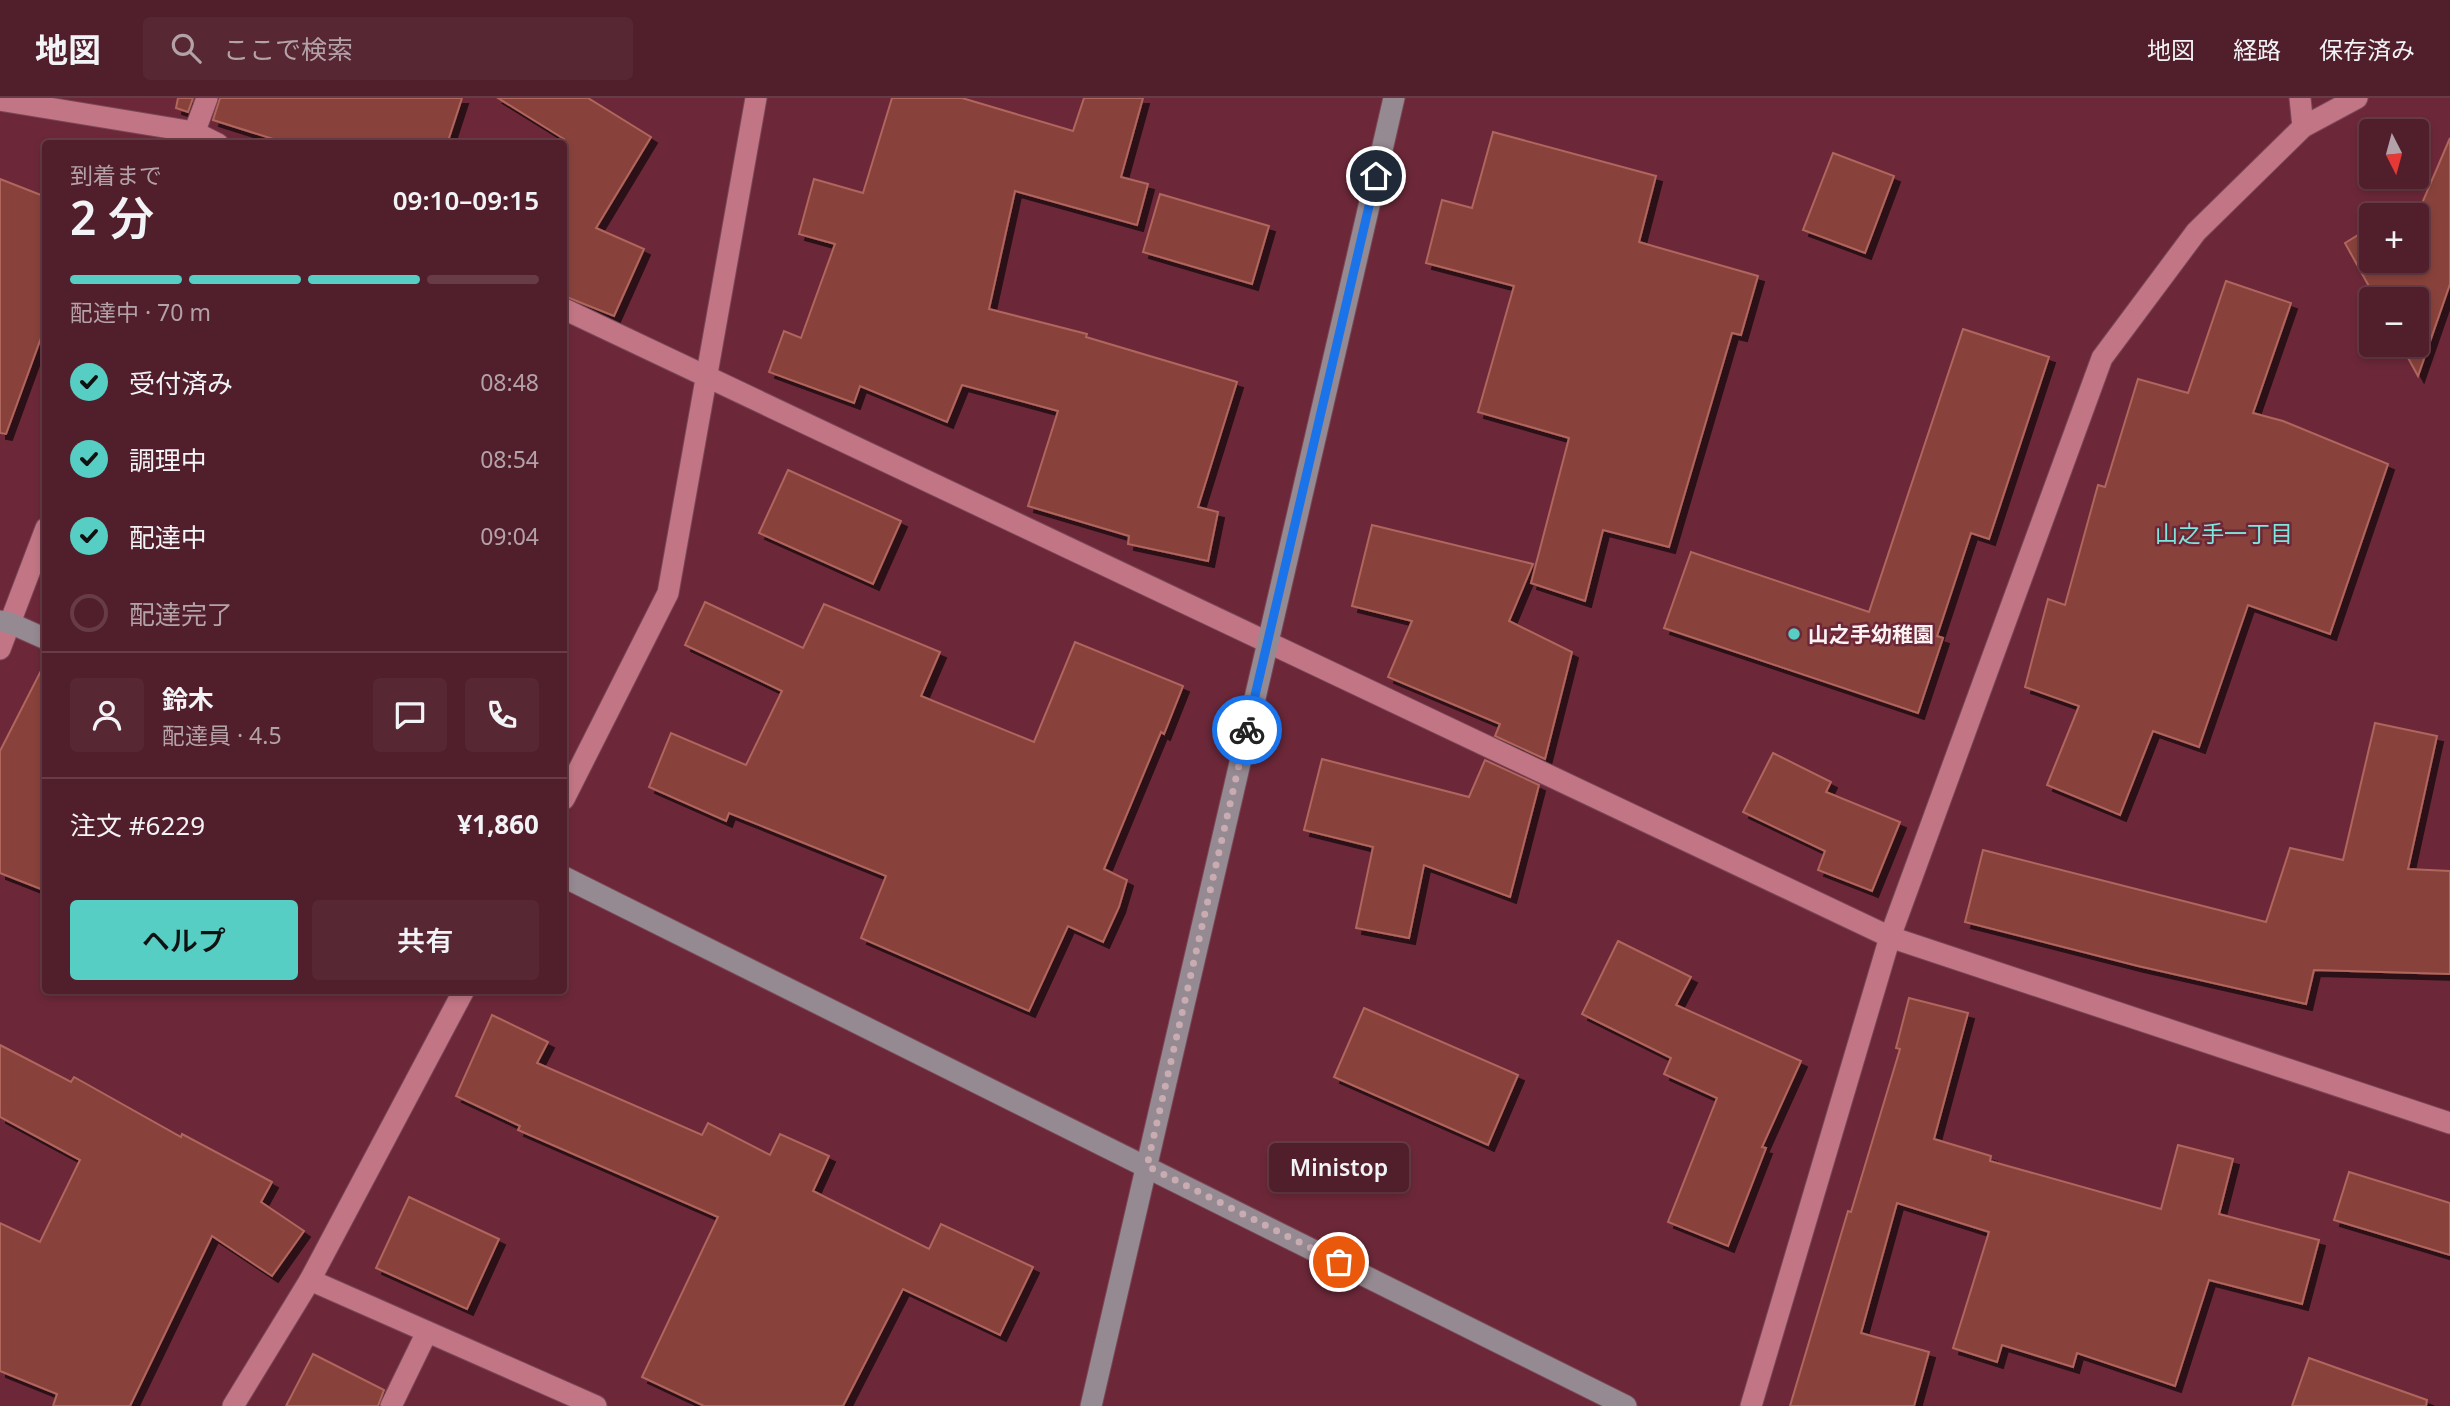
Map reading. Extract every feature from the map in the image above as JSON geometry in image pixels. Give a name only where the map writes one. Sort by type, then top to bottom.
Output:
[{"type":"street","points":[[0,100],[192,138],[207,98]]},
{"type":"street","points":[[567,793],[668,593],[756,98]]},
{"type":"street","points":[[1091,1406],[1395,98]]},
{"type":"street","points":[[2300,98],[2304,127]]},
{"type":"street","points":[[1751,1406],[1889,937],[2102,358],[2196,232],[2304,127],[2357,98]]},
{"type":"street","points":[[567,310],[1889,937],[2450,1124]]},
{"type":"street","points":[[0,649],[5,622],[42,537]]},
{"type":"street","points":[[5,622],[42,637]]},
{"type":"street","points":[[567,878],[1626,1406]]},
{"type":"street","points":[[233,1406],[310,1280],[462,994]]},
{"type":"street","points":[[310,1280],[596,1406]]},
{"type":"street","points":[[391,1406],[428,1332]]},
{"type":"building","points":[[178,98],[193,98],[188,112],[176,108]]},
{"type":"building","points":[[220,98],[462,98],[448,140],[276,140],[213,120]]},
{"type":"building","points":[[498,98],[588,98],[651,137],[596,228],[644,249],[614,316],[567,297],[567,140]]},
{"type":"building","points":[[892,98],[962,98],[1073,131],[1084,98],[1143,98],[1121,177],[1148,184],[1137,225],[1015,191],[989,309],[1087,334],[1086,337],[1237,382],[1198,507],[1218,512],[1208,561],[1128,544],[1129,536],[1028,506],[1058,411],[962,385],[947,422],[860,386],[854,403],[769,372],[784,331],[801,338],[835,244],[799,234],[814,179],[863,193]]},
{"type":"building","points":[[1493,132],[1656,176],[1639,242],[1758,276],[1741,335],[1732,333],[1669,547],[1603,530],[1585,601],[1531,583],[1569,438],[1478,412],[1514,286],[1426,263],[1442,200],[1472,208]]},
{"type":"building","points":[[2450,138],[2450,284],[2429,344],[2429,287],[2369,287],[2362,273],[2429,273],[2429,203],[2422,203]]},
{"type":"building","points":[[1833,153],[1894,176],[1865,253],[1803,230]]},
{"type":"building","points":[[0,179],[42,195],[42,335],[6,434],[0,433]]},
{"type":"building","points":[[1160,194],[1269,226],[1252,284],[1143,252]]},
{"type":"building","points":[[2359,234],[2359,268],[2345,243]]},
{"type":"building","points":[[2226,281],[2291,303],[2253,413],[2283,421],[2388,464],[2330,634],[2248,605],[2199,747],[2153,731],[2120,815],[2047,785],[2079,706],[2025,687],[2048,599],[2065,605],[2098,485],[2105,487],[2138,379],[2188,393]]},
{"type":"building","points":[[1963,329],[2049,357],[1989,539],[1971,533],[1937,636],[1943,638],[1918,713],[1664,628],[1691,552],[1869,612]]},
{"type":"building","points":[[2408,357],[2425,357],[2418,376]]},
{"type":"building","points":[[788,470],[901,521],[873,584],[759,533]]},
{"type":"building","points":[[1372,525],[1533,564],[1509,621],[1572,652],[1545,759],[1495,736],[1500,724],[1388,677],[1412,621],[1352,606]]},
{"type":"building","points":[[705,602],[803,648],[824,604],[940,652],[921,696],[1034,742],[1075,642],[1183,686],[1104,869],[1127,880],[1119,907],[1103,942],[1068,926],[1029,1011],[861,938],[886,876],[729,813],[726,821],[649,787],[671,733],[746,765],[782,691],[685,645]]},
{"type":"building","points":[[42,669],[42,889],[0,873],[0,751]]},
{"type":"building","points":[[2375,723],[2437,736],[2408,869],[2450,871],[2450,974],[2314,970],[2306,1004],[2138,966],[1965,922],[1983,850],[2266,922],[2290,848],[2343,860]]},
{"type":"building","points":[[1773,753],[1831,782],[1826,792],[1900,822],[1872,891],[1818,870],[1825,851],[1743,812]]},
{"type":"building","points":[[1322,759],[1469,797],[1485,760],[1539,785],[1510,897],[1424,865],[1409,938],[1356,928],[1373,847],[1304,830]]},
{"type":"building","points":[[1618,941],[1691,977],[1676,1005],[1801,1061],[1762,1147],[1766,1148],[1728,1246],[1668,1222],[1717,1098],[1664,1074],[1671,1058],[1582,1014]]},
{"type":"building","points":[[1909,998],[1968,1013],[1934,1139],[1991,1156],[1990,1161],[2161,1209],[2178,1145],[2233,1159],[2219,1214],[2319,1240],[2302,1304],[2209,1280],[2175,1386],[2077,1353],[2073,1367],[2002,1345],[1997,1362],[1953,1348],[1989,1232],[1897,1203],[1861,1333],[1929,1352],[1914,1406],[1790,1406],[1900,1049],[1896,1048]]},
{"type":"building","points":[[1364,1008],[1518,1075],[1488,1145],[1334,1077]]},
{"type":"building","points":[[492,1015],[548,1042],[537,1063],[702,1135],[708,1123],[770,1155],[780,1134],[829,1156],[813,1191],[929,1249],[941,1224],[1033,1267],[1000,1335],[903,1289],[843,1406],[704,1406],[642,1377],[718,1217],[518,1130],[520,1126],[456,1096]]},
{"type":"building","points":[[0,1045],[71,1082],[74,1077],[181,1137],[182,1134],[272,1182],[261,1202],[304,1231],[272,1276],[212,1236],[130,1406],[53,1406],[57,1394],[0,1371],[0,1223],[40,1242],[80,1160],[0,1117]]},
{"type":"building","points":[[2349,1172],[2450,1203],[2450,1255],[2334,1220]]},
{"type":"building","points":[[409,1197],[499,1239],[467,1309],[376,1268]]},
{"type":"building","points":[[313,1354],[384,1390],[378,1406],[286,1406]]},
{"type":"building","points":[[2309,1358],[2427,1400],[2426,1406],[2292,1406]]},
{"type":"way so far","points":[[1247,730],[1147,1166],[1339,1262]]},
{"type":"place","name":"山之手幼稚園","points":[[1794,634]]},
{"type":"place","name":"Ministop","points":[[1339,1262]]},
{"type":"district","name":"山之手一丁目","points":[[2224,533]]},
{"type":"route","points":[[1247,730],[1376,176]]}]
